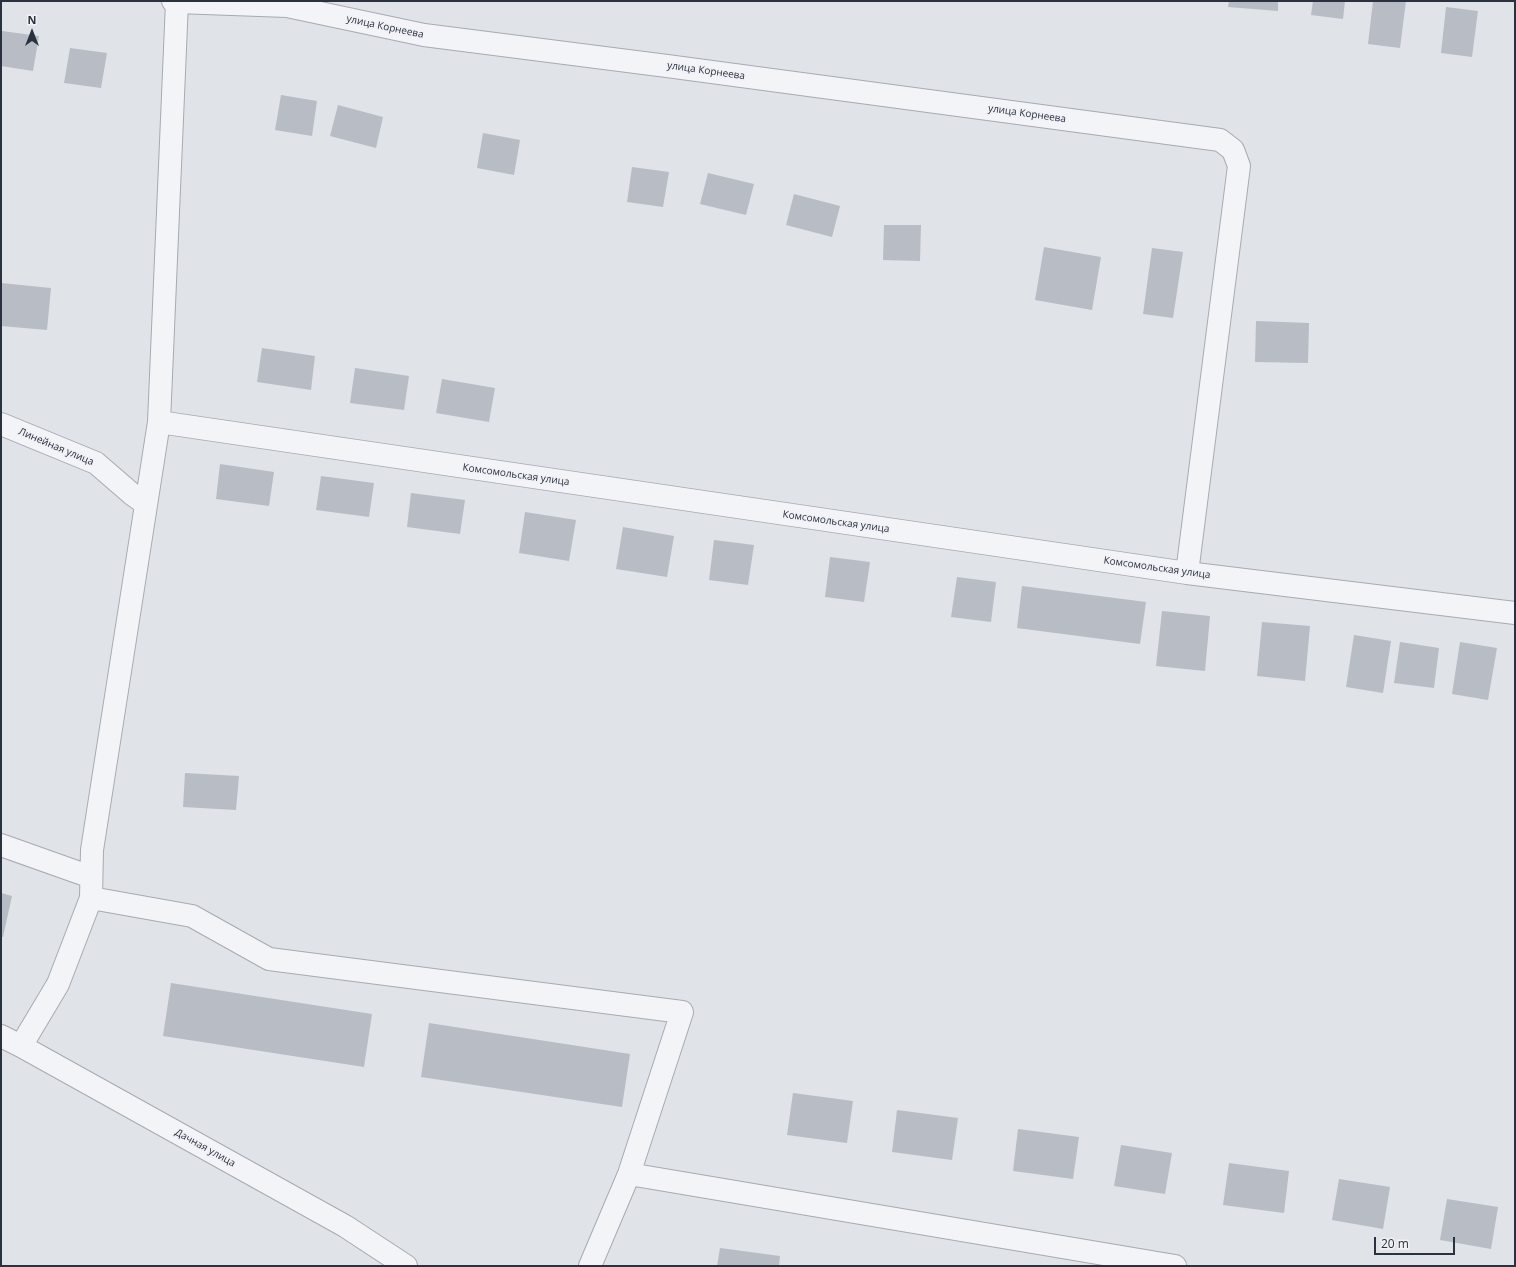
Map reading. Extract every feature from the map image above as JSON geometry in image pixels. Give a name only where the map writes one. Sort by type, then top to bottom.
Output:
[{"type":"street","name":"улица Корнеева","points":[[175,2],[287,6],[424,35],[1220,140],[1233,150],[1239,166],[1188,573]]},
{"type":"street","points":[[21,1046],[58,984],[91,888],[92,850],[159,422],[175,2]]},
{"type":"street","name":"Комсомольская улица","points":[[159,422],[1188,573],[1515,613]]},
{"type":"street","name":"Линейная улица","points":[[1,424],[96,463],[133,495],[146,504]]},
{"type":"street","points":[[1,845],[91,888],[192,916],[269,959],[682,1012],[629,1174],[590,1266]]},
{"type":"street","name":"Дачная улица","points":[[1,1036],[345,1226],[406,1266]]},
{"type":"street","points":[[629,1174],[1175,1266]]},
{"type":"building","points":[[1229,1],[1278,1],[1278,11],[1228,7]]},
{"type":"building","points":[[1313,1],[1345,1],[1343,19],[1311,15]]},
{"type":"building","points":[[1373,1],[1406,1],[1400,48],[1368,44]]},
{"type":"building","points":[[1446,7],[1478,11],[1472,57],[1441,53]]},
{"type":"building","points":[[2,31],[39,36],[33,71],[1,66]]},
{"type":"building","points":[[70,48],[107,53],[101,88],[64,83]]},
{"type":"building","points":[[281,95],[317,101],[312,136],[275,130]]},
{"type":"building","points":[[338,105],[383,117],[376,148],[330,136]]},
{"type":"building","points":[[483,133],[520,140],[514,175],[477,168]]},
{"type":"building","points":[[632,167],[669,172],[663,207],[627,202]]},
{"type":"building","points":[[708,173],[754,184],[746,215],[700,204]]},
{"type":"building","points":[[794,194],[840,206],[832,237],[786,225]]},
{"type":"building","points":[[884,225],[921,225],[920,261],[883,260]]},
{"type":"building","points":[[1044,247],[1101,257],[1092,310],[1035,300]]},
{"type":"building","points":[[1152,248],[1183,252],[1173,318],[1143,314]]},
{"type":"building","points":[[1,283],[51,288],[47,330],[1,326]]},
{"type":"building","points":[[1256,321],[1309,323],[1308,363],[1255,362]]},
{"type":"building","points":[[262,348],[315,356],[311,390],[257,382]]},
{"type":"building","points":[[355,368],[409,376],[404,410],[350,403]]},
{"type":"building","points":[[442,379],[495,388],[489,422],[436,413]]},
{"type":"building","points":[[220,464],[274,472],[269,506],[216,499]]},
{"type":"building","points":[[321,476],[374,483],[369,517],[316,510]]},
{"type":"building","points":[[411,493],[465,500],[460,534],[407,527]]},
{"type":"building","points":[[525,512],[576,520],[569,561],[519,553]]},
{"type":"building","points":[[623,527],[674,536],[667,577],[616,569]]},
{"type":"building","points":[[714,540],[754,545],[748,585],[709,580]]},
{"type":"building","points":[[830,557],[870,562],[864,602],[825,597]]},
{"type":"building","points":[[957,577],[996,582],[991,622],[951,617]]},
{"type":"building","points":[[1022,586],[1146,602],[1140,644],[1017,628]]},
{"type":"building","points":[[1162,611],[1210,616],[1205,671],[1156,666]]},
{"type":"building","points":[[1262,622],[1310,626],[1305,681],[1257,676]]},
{"type":"building","points":[[1354,635],[1391,641],[1383,693],[1346,687]]},
{"type":"building","points":[[1400,642],[1439,648],[1434,688],[1394,683]]},
{"type":"building","points":[[1460,642],[1497,648],[1488,700],[1452,694]]},
{"type":"building","points":[[185,773],[239,776],[236,810],[183,807]]},
{"type":"building","points":[[1,893],[12,896],[3,937],[1,937]]},
{"type":"building","points":[[171,983],[372,1014],[364,1067],[163,1036]]},
{"type":"building","points":[[429,1023],[630,1054],[622,1107],[421,1077]]},
{"type":"building","points":[[793,1093],[853,1101],[847,1143],[787,1135]]},
{"type":"building","points":[[897,1110],[958,1118],[952,1160],[892,1152]]},
{"type":"building","points":[[1018,1129],[1079,1137],[1073,1179],[1013,1171]]},
{"type":"building","points":[[1121,1145],[1172,1153],[1165,1194],[1114,1186]]},
{"type":"building","points":[[1229,1163],[1289,1171],[1284,1213],[1223,1205]]},
{"type":"building","points":[[1339,1179],[1390,1187],[1383,1229],[1332,1220]]},
{"type":"building","points":[[1447,1199],[1498,1207],[1491,1249],[1440,1240]]},
{"type":"building","points":[[720,1248],[780,1256],[779,1266],[717,1266]]}]
